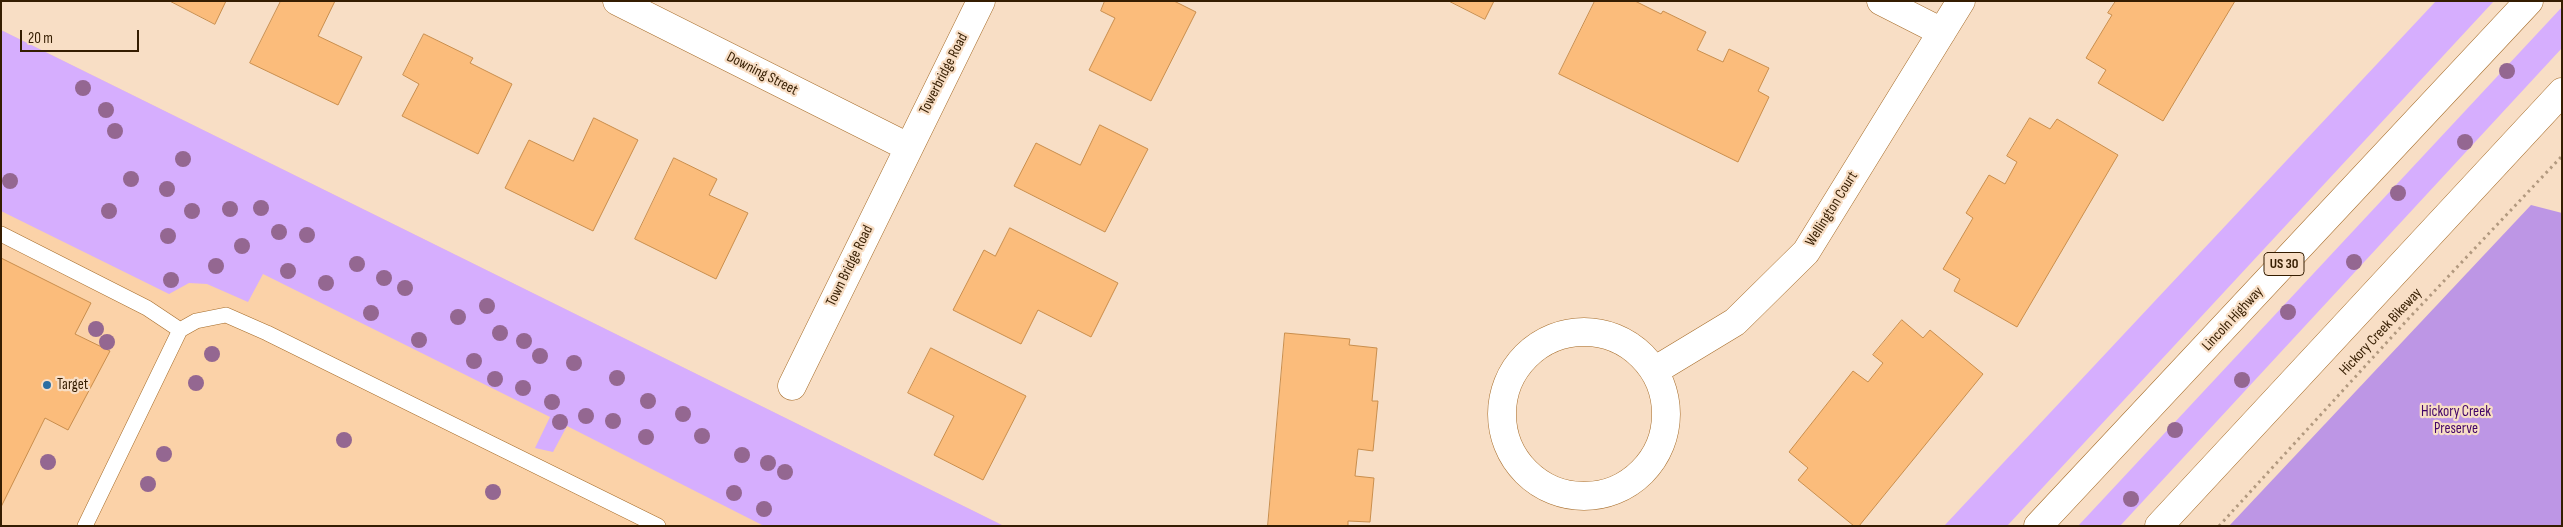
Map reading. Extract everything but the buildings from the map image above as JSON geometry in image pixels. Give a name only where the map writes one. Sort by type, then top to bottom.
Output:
[{"type":"street","name":"Downing Street","points":[[617,1],[908,147]]},
{"type":"street","name":"Towerbridge Road","points":[[908,147],[981,1]]},
{"type":"street","points":[[1881,1],[1942,32]]},
{"type":"street","name":"Wellington Court","points":[[1654,371],[1735,322],[1806,252],[1961,1]]},
{"type":"street","name":"Lincoln Highway","points":[[2038,526],[2529,1]]},
{"type":"street","points":[[2159,526],[2562,92]]},
{"type":"street","name":"Town Bridge Road","points":[[792,386],[908,147]]},
{"type":"street","points":[[1571,332],[1598,332],[1625,341],[1646,358],[1654,371],[1661,382],[1667,408],[1664,437],[1653,462],[1633,482],[1609,494],[1582,498],[1556,493],[1532,479],[1514,459],[1503,434],[1501,407],[1509,381],[1523,358],[1545,341],[1571,332]]},
{"type":"lane","points":[[1,234],[147,308],[180,330]]},
{"type":"lane","points":[[86,526],[180,330],[196,321],[226,315],[267,332],[658,526]]},
{"type":"path","name":"Hickory Creek Bikeway","points":[[2219,526],[2410,316],[2562,156]]},
{"type":"shaded area","points":[[2436,1],[2494,1],[2007,526],[1944,526]]},
{"type":"shaded area","points":[[2562,7],[2562,48],[2120,526],[2078,526]]},
{"type":"shaded area","points":[[1,30],[1004,526],[1,526]]},
{"type":"shaded area","points":[[1,30],[1004,526],[764,526],[567,426],[553,452],[535,448],[550,417],[263,274],[248,302],[207,284],[189,283],[169,294],[1,211]]},
{"type":"green space","name":"Hickory Creek Preserve","points":[[2531,205],[2562,213],[2562,526],[2229,526]]},
{"type":"place","name":"Target","points":[[47,385]]}]
